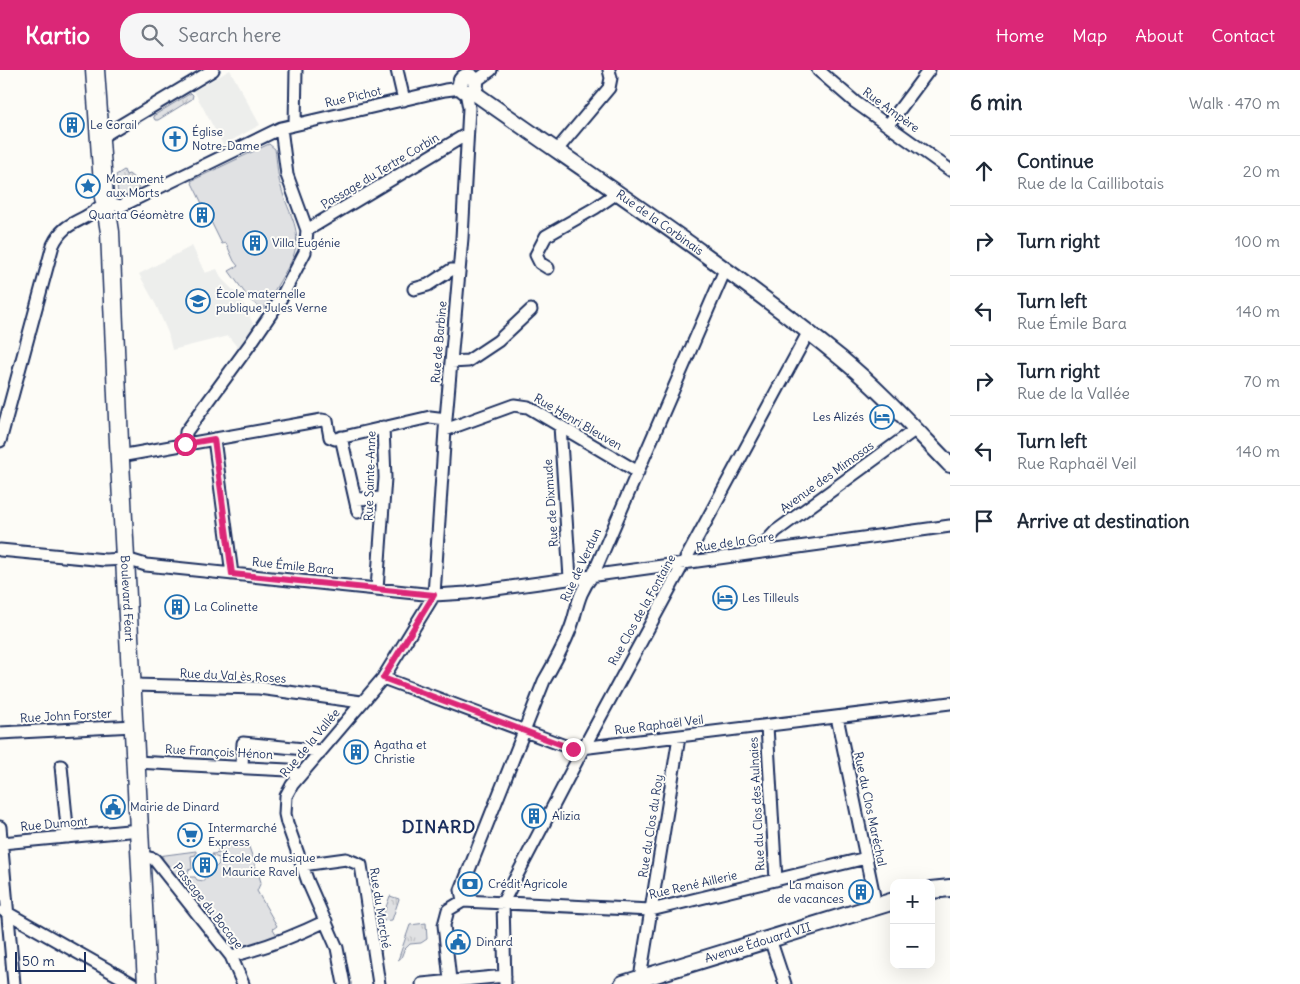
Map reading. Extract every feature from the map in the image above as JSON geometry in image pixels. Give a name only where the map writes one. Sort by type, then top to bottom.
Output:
[{"type":"main road","name":"Boulevard Féart","points":[[95,70],[105,203],[110,232],[147,984]]},
{"type":"main road","points":[[935,890],[950,888]]},
{"type":"main road","name":"Avenue Édouard VII","points":[[623,984],[640,981],[890,902]]},
{"type":"street","points":[[101,145],[213,70]]},
{"type":"street","points":[[295,124],[296,70]]},
{"type":"street","points":[[397,70],[404,100]]},
{"type":"street","name":"Rue Pichot","points":[[0,441],[53,245],[60,232],[66,226],[89,216],[105,203],[121,206],[281,128],[404,100],[467,83],[491,70]]},
{"type":"street","points":[[556,151],[609,88],[611,78],[609,70]]},
{"type":"street","name":"Rue Ampère","points":[[818,70],[855,102],[950,170]]},
{"type":"street","points":[[888,125],[929,70]]},
{"type":"street","name":"Rue de Barbine","points":[[434,595],[459,270],[467,134],[467,83]]},
{"type":"street","name":"Rue de la Corbinais","points":[[467,83],[556,151],[725,270],[808,333],[842,360],[903,415],[950,465]]},
{"type":"street","points":[[185,444],[186,432],[251,344],[279,302],[305,252],[307,230],[287,175],[281,128]]},
{"type":"street","name":"Passage du Tertre Corbin","points":[[307,230],[467,134]]},
{"type":"street","points":[[548,268],[540,263],[536,255],[546,236],[617,194]]},
{"type":"street","points":[[414,289],[428,285],[452,270],[459,270]]},
{"type":"street","name":"Rue de Verdun","points":[[463,901],[461,890],[544,681],[556,660],[573,621],[575,607],[593,575],[725,270]]},
{"type":"street","points":[[451,362],[468,361],[498,341],[531,310]]},
{"type":"street","name":"Rue Clos de la Fontaine","points":[[504,902],[583,749],[808,333]]},
{"type":"street","name":"Rue Henri Bleuven","points":[[446,424],[514,405],[528,407],[638,472]]},
{"type":"street","name":"Rue Sainte-Anne","points":[[377,589],[384,478],[383,427],[430,417],[446,424]]},
{"type":"street","points":[[120,456],[325,420],[328,424],[330,437],[334,439],[383,427]]},
{"type":"street","name":"Rue de Dixmude","points":[[560,426],[570,578]]},
{"type":"street","name":"Avenue des Mimosas","points":[[760,552],[765,542],[776,531],[916,429]]},
{"type":"street","points":[[341,437],[358,512]]},
{"type":"street","points":[[214,439],[232,574]]},
{"type":"street","points":[[355,499],[383,498]]},
{"type":"street","name":"Rue de la Gare","points":[[434,595],[950,526]]},
{"type":"street","name":"Rue Émile Bara","points":[[0,550],[105,560],[126,559],[146,565],[434,595]]},
{"type":"street","name":"Rue de la Vallée","points":[[344,984],[336,948],[302,866],[287,823],[285,806],[288,791],[299,775],[383,678],[434,595]]},
{"type":"street","name":"Rue Raphaël Veil","points":[[383,678],[573,749],[950,703]]},
{"type":"street","name":"Rue du Val ès Roses","points":[[132,685],[259,688],[362,702]]},
{"type":"street","name":"Rue du Clos Maréchal","points":[[837,717],[876,906]]},
{"type":"street","name":"Rue John Forster","points":[[0,734],[134,726]]},
{"type":"street","name":"Rue du Clos des Aulnaies","points":[[767,726],[776,880]]},
{"type":"street","name":"Rue du Clos du Roy","points":[[640,981],[679,737]]},
{"type":"street","points":[[242,767],[243,743],[314,750],[319,754]]},
{"type":"street","name":"Rue François Hénon","points":[[136,762],[288,770],[299,775]]},
{"type":"street","points":[[61,766],[68,837]]},
{"type":"street","points":[[0,827],[4,911],[14,984]]},
{"type":"street","name":"Rue Dumont","points":[[2,843],[139,830]]},
{"type":"street","name":"Passage du Bocage","points":[[141,856],[154,859],[231,956],[243,984]]},
{"type":"street","name":"Rue René Aillerie","points":[[463,901],[651,910],[866,858]]},
{"type":"street","name":"Rue du Marché","points":[[302,866],[346,859],[361,865],[379,984]]},
{"type":"street","points":[[446,982],[444,922],[448,910],[463,901]]},
{"type":"street","points":[[422,984],[505,980],[504,902]]},
{"type":"street","points":[[4,911],[133,984]]},
{"type":"street","points":[[231,956],[268,946],[326,921]]},
{"type":"street","points":[[770,939],[785,984]]},
{"type":"shaded area","points":[[230,70],[260,125],[223,145],[194,91]]},
{"type":"shaded area","name":"École maternelle publique Jules Verne","points":[[192,246],[205,273],[217,269],[222,279],[240,297],[246,308],[253,327],[239,349],[228,336],[172,350],[168,333],[156,305],[139,274]]},
{"type":"green space","points":[[191,93],[193,95],[192,99],[155,120],[153,116]]},
{"type":"green space","points":[[269,144],[275,149],[280,182],[294,224],[296,241],[291,262],[263,310],[250,300],[229,271],[238,266],[226,243],[222,244],[191,181]]},
{"type":"green space","points":[[124,170],[126,175],[129,174],[135,179],[140,190],[124,198],[118,194],[116,175]]},
{"type":"green space","points":[[248,844],[261,882],[257,891],[277,926],[273,929],[280,940],[235,953],[162,864],[163,857],[158,856],[196,851],[196,855],[191,856],[192,869],[188,870],[188,877],[195,877],[197,880],[204,881],[219,864],[219,858],[212,854],[221,853],[221,851],[218,851],[218,848]]},
{"type":"green space","points":[[390,896],[399,899],[392,920],[381,921]]},
{"type":"green space","points":[[426,923],[427,939],[421,943],[410,944],[398,960],[410,925]]},
{"type":"place","name":"Le Corail","points":[[72,125]]},
{"type":"place","name":"Église Notre-Dame","points":[[175,139]]},
{"type":"place","name":"Monument aux Morts","points":[[88,186]]},
{"type":"place","name":"Quarta Géomètre","points":[[202,215]]},
{"type":"place","name":"Villa Eugénie","points":[[255,243]]},
{"type":"place","name":"École maternelle publique Jules Verne","points":[[198,301]]},
{"type":"place","name":"Les Alizés","points":[[882,417]]},
{"type":"place","name":"Les Tilleuls","points":[[725,598]]},
{"type":"place","name":"La Colinette","points":[[177,607]]},
{"type":"place","name":"Agatha et Christie","points":[[356,752]]},
{"type":"place","name":"Mairie de Dinard","points":[[113,807]]},
{"type":"place","name":"Alizia","points":[[534,816]]},
{"type":"place","name":"Intermarché Express","points":[[190,835]]},
{"type":"place","name":"École de musique Maurice Ravel","points":[[205,865]]},
{"type":"place","name":"Crédit Agricole","points":[[470,884]]},
{"type":"place","name":"La maison de vacances","points":[[861,892]]},
{"type":"place","name":"Dinard","points":[[458,942]]},
{"type":"district","name":"DINARD","points":[[439,827]]},
{"type":"route","points":[[185,444],[214,439],[232,574],[434,595],[383,678],[573,749]]}]
